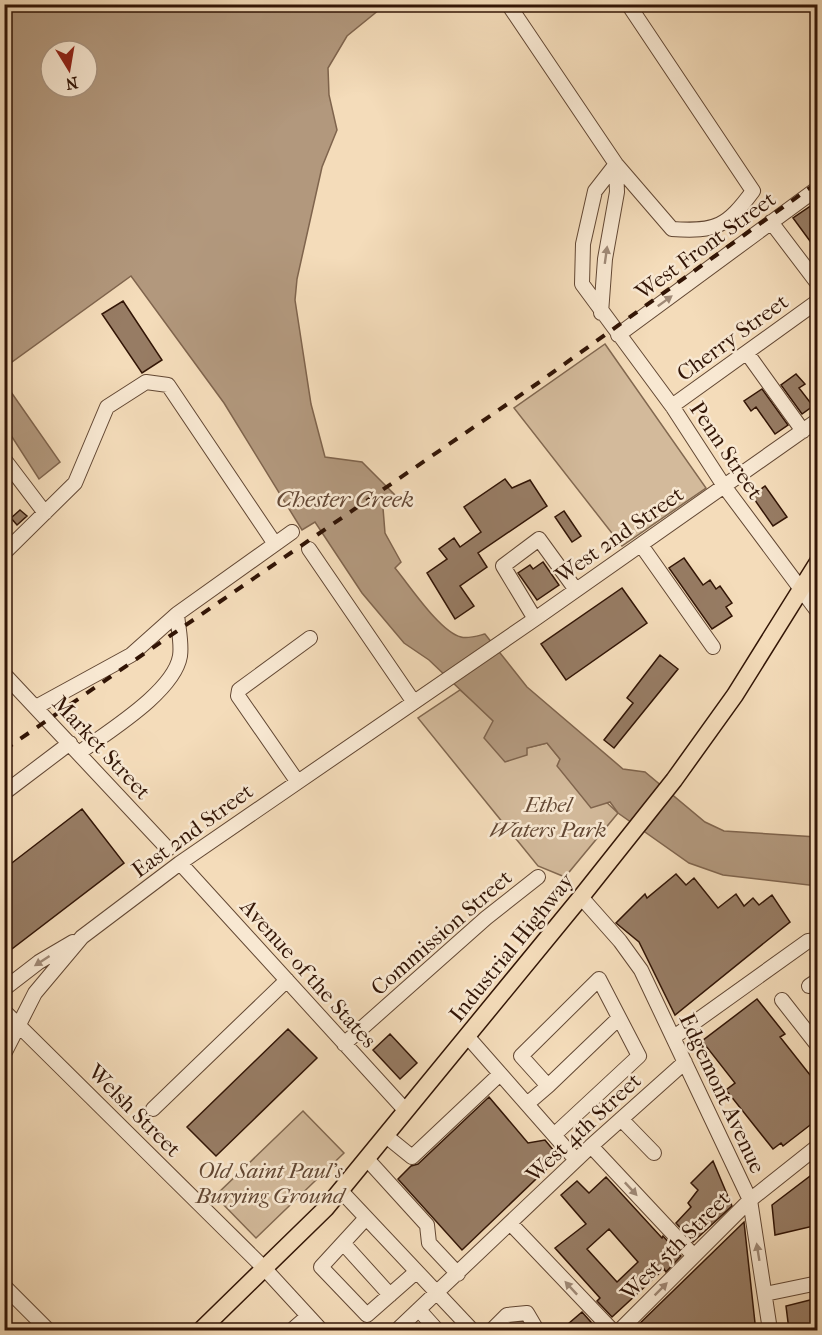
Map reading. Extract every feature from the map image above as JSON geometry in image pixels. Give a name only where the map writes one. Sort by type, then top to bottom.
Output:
[{"type":"main road","name":"Industrial Highway","points":[[201,1330],[265,1269],[341,1191],[581,897],[674,780],[735,695],[818,561]]},
{"type":"street","points":[[508,4],[616,164],[672,229],[702,231],[734,216],[753,191],[628,4]]},
{"type":"street","points":[[601,313],[605,259],[617,192],[616,164]]},
{"type":"street","name":"Penn Street","points":[[616,164],[595,191],[583,244],[582,284],[601,313],[672,406],[724,486],[818,612]]},
{"type":"street","name":"West Front Street","points":[[618,335],[818,188]]},
{"type":"street","points":[[771,222],[818,284]]},
{"type":"street","name":"Cherry Street","points":[[672,406],[818,301]]},
{"type":"street","points":[[747,353],[803,431]]},
{"type":"street","points":[[4,554],[75,483],[107,407],[146,381],[168,385],[275,543]]},
{"type":"street","name":"West 2nd Street","points":[[444,680],[535,619],[818,420]]},
{"type":"street","points":[[4,459],[45,513]]},
{"type":"street","points":[[36,707],[130,655],[177,614],[292,532]]},
{"type":"street","points":[[535,619],[503,566],[539,539],[576,590]]},
{"type":"street","points":[[641,544],[712,648]]},
{"type":"street","points":[[309,549],[413,701]]},
{"type":"street","points":[[4,794],[154,695],[172,674],[180,655],[177,614]]},
{"type":"street","points":[[297,782],[238,696],[239,690],[310,638]]},
{"type":"street","name":"Market Street","points":[[4,674],[168,849]]},
{"type":"street","name":"East 2nd Street","points":[[4,1054],[35,993],[82,937],[180,863],[444,680]]},
{"type":"street","name":"Avenue of the States","points":[[180,863],[406,1111]]},
{"type":"street","name":"Commission Street","points":[[345,1044],[486,918],[538,876]]},
{"type":"street","name":"Edgemont Avenue","points":[[581,897],[620,941],[641,970],[750,1200],[770,1330]]},
{"type":"street","points":[[4,989],[39,963],[82,937]]},
{"type":"street","points":[[674,1037],[813,940]]},
{"type":"street","points":[[153,1109],[287,980]]},
{"type":"street","points":[[548,1086],[521,1056],[599,980],[639,1056],[554,1135]]},
{"type":"street","points":[[782,1000],[818,1046]]},
{"type":"street","name":"Welsh Street","points":[[4,1011],[265,1269],[321,1330]]},
{"type":"street","points":[[527,1104],[619,1018]]},
{"type":"street","points":[[467,1036],[576,1160]]},
{"type":"street","name":"West 4th Street","points":[[397,1330],[591,1146],[685,1062]]},
{"type":"street","points":[[386,1136],[412,1157],[500,1074]]},
{"type":"street","points":[[621,1119],[654,1153]]},
{"type":"street","points":[[591,1146],[694,1256]]},
{"type":"street","name":"West 5th Street","points":[[620,1330],[750,1200],[818,1146]]},
{"type":"street","points":[[367,1159],[427,1225],[429,1243],[458,1274]]},
{"type":"street","points":[[341,1191],[472,1330]]},
{"type":"street","points":[[366,1218],[321,1268],[367,1316],[416,1272]]},
{"type":"street","points":[[511,1224],[612,1330]]},
{"type":"street","points":[[343,1244],[390,1295]]},
{"type":"street","points":[[765,1294],[818,1283]]},
{"type":"street","points":[[4,1286],[48,1330]]},
{"type":"street","points":[[419,1310],[437,1330]]},
{"type":"street","points":[[493,1330],[507,1315],[527,1313],[537,1330]]},
{"type":"street","points":[[292,1330],[308,1316]]},
{"type":"green space","points":[[605,344],[706,488],[622,546],[514,408]]},
{"type":"green space","name":"Ethel Waters Park","points":[[460,690],[527,748],[547,743],[560,759],[618,813],[565,877],[538,866],[418,718]]},
{"type":"green space","name":"Old Saint Paul's Burying Ground","points":[[303,1111],[344,1153],[256,1238],[215,1196]]},
{"type":"water","name":"Chester Creek","points":[[5,5],[385,5],[347,36],[328,68],[329,95],[337,130],[322,167],[297,279],[295,300],[311,404],[325,457],[362,462],[395,495],[383,508],[385,533],[401,562],[395,568],[444,627],[464,638],[485,634],[527,687],[623,769],[645,772],[705,822],[724,831],[817,837],[817,886],[723,875],[689,863],[618,813],[610,802],[591,808],[557,766],[560,759],[547,743],[527,748],[527,755],[505,762],[484,738],[493,721],[429,660],[404,643],[362,593],[315,522],[302,530],[224,403],[131,276],[5,367]]},
{"type":"water","points":[[4,382],[60,462],[39,479],[5,426]]},
{"type":"building","points":[[818,201],[818,252],[793,218]]},
{"type":"building","points":[[123,301],[162,360],[142,373],[102,314]]},
{"type":"building","points":[[796,374],[805,384],[799,388],[813,406],[802,414],[781,385]]},
{"type":"building","points":[[762,389],[788,425],[775,434],[756,407],[751,411],[744,401]]},
{"type":"building","points":[[505,479],[512,488],[530,480],[547,506],[478,553],[487,567],[460,586],[474,606],[455,619],[427,573],[447,559],[439,549],[454,538],[460,547],[481,532],[464,507]]},
{"type":"building","points":[[765,486],[787,517],[773,526],[752,496]]},
{"type":"building","points":[[20,510],[27,516],[17,525],[11,518]]},
{"type":"building","points":[[564,511],[581,536],[572,542],[555,517]]},
{"type":"building","points":[[684,558],[703,585],[710,580],[716,589],[720,586],[732,603],[726,607],[732,616],[712,629],[669,568]]},
{"type":"building","points":[[543,562],[559,585],[537,600],[518,573],[530,565],[533,569]]},
{"type":"building","points":[[622,588],[647,623],[566,680],[541,644]]},
{"type":"building","points":[[660,655],[678,669],[614,748],[604,740],[633,703],[627,698]]},
{"type":"building","points":[[82,809],[124,863],[4,955],[4,869]]},
{"type":"building","points":[[676,874],[686,885],[694,878],[718,908],[736,894],[744,906],[753,898],[759,905],[772,895],[790,922],[675,1015],[639,942],[616,923],[645,894],[647,898]]},
{"type":"building","points":[[757,999],[785,1034],[780,1037],[818,1085],[818,1119],[783,1146],[781,1143],[773,1149],[726,1090],[735,1083],[702,1041]]},
{"type":"building","points":[[288,1029],[317,1058],[216,1156],[187,1127]]},
{"type":"building","points":[[390,1034],[417,1063],[400,1079],[373,1050]]},
{"type":"building","points":[[489,1097],[528,1143],[545,1140],[559,1157],[462,1250],[398,1179],[411,1166],[418,1164]]},
{"type":"building","points":[[713,1161],[732,1206],[693,1242],[676,1223],[691,1207],[688,1203],[698,1190],[691,1183]]},
{"type":"building","points":[[818,1170],[818,1225],[775,1235],[772,1205]]},
{"type":"building","points":[[606,1177],[681,1256],[666,1272],[664,1269],[612,1317],[597,1301],[600,1298],[555,1248],[586,1224],[561,1195],[577,1181],[589,1193]],"holes":[[[609,1229],[638,1262],[617,1282],[587,1249]]]},
{"type":"building","points":[[744,1222],[755,1323],[743,1330],[633,1330]]},
{"type":"building","points":[[818,1298],[818,1330],[789,1330],[786,1306]]},
{"type":"building","points":[[582,1312],[598,1330],[561,1330]]},
{"type":"railway","points":[[4,750],[538,383],[818,182]]}]
